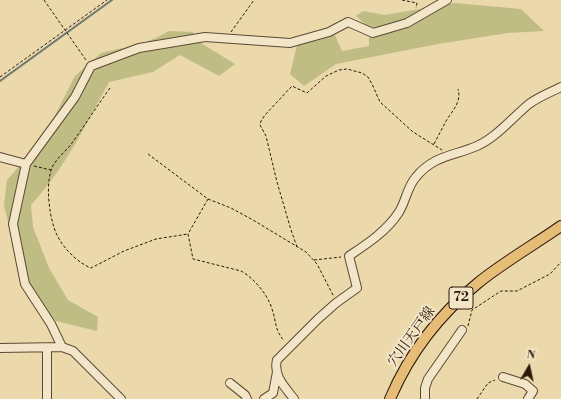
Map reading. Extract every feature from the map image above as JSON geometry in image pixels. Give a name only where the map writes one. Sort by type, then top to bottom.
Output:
[{"type":"main road","name":"穴川天戸線","points":[[390,399],[413,355],[431,330],[454,305],[489,275],[561,226]]},
{"type":"street","points":[[62,347],[51,324],[25,284],[13,224],[26,164],[75,98],[91,66],[139,48],[205,37],[290,43],[330,32],[348,22],[373,33],[407,23],[447,0]]},
{"type":"street","points":[[294,399],[277,375],[277,360],[318,318],[357,288],[349,256],[372,241],[387,227],[399,212],[409,188],[416,177],[428,165],[440,158],[477,146],[490,139],[530,104],[561,87]]},
{"type":"street","points":[[0,157],[26,164]]},
{"type":"street","points":[[425,399],[425,388],[428,379],[462,330]]},
{"type":"street","points":[[0,348],[62,347],[73,351],[121,399]]},
{"type":"street","points":[[47,348],[48,399]]},
{"type":"street","points":[[264,399],[273,393],[277,372]]},
{"type":"street","points":[[503,377],[524,384],[533,391],[528,399]]},
{"type":"street","points":[[230,383],[245,395],[247,399]]},
{"type":"path","points":[[44,0],[91,66]]},
{"type":"path","points":[[0,77],[106,0]]},
{"type":"path","points":[[227,38],[254,0]]},
{"type":"path","points":[[402,0],[417,3],[414,19]]},
{"type":"path","points":[[298,247],[291,230],[277,182],[266,136],[260,125],[265,115],[292,86],[307,93],[326,76],[338,70],[346,69],[362,73],[372,84],[380,102],[412,132],[450,154]]},
{"type":"path","points":[[110,88],[72,143],[54,164],[51,170],[49,194],[52,222],[56,234],[69,252],[86,266],[91,268],[124,251],[156,239],[188,234]]},
{"type":"path","points":[[434,145],[459,100],[460,93],[458,89]]},
{"type":"path","points":[[148,154],[208,199],[231,208],[298,247],[314,260],[321,271],[336,303]]},
{"type":"path","points":[[26,164],[51,170]]},
{"type":"path","points":[[208,199],[188,234],[193,259],[241,271],[251,277],[269,303],[277,333],[289,349]]},
{"type":"path","points":[[314,260],[349,256]]},
{"type":"path","points":[[462,330],[467,328],[472,310],[477,306],[501,291],[516,291],[550,274],[561,262]]},
{"type":"path","points":[[477,399],[488,383],[503,377]]},
{"type":"shaded area","points":[[455,3],[521,9],[544,31],[508,33],[438,44],[336,64],[304,86],[290,74],[299,37],[331,26],[342,51],[369,46],[369,28],[356,16],[363,11],[384,15]]},
{"type":"shaded area","points":[[169,31],[193,32],[201,43],[235,64],[219,76],[180,55],[153,72],[109,82],[65,161],[31,205],[33,227],[49,268],[68,300],[98,317],[97,331],[56,321],[34,297],[16,252],[4,206],[7,180],[43,139],[75,76],[101,53],[140,44]]},
{"type":"waterway","points":[[0,81],[112,0]]}]
